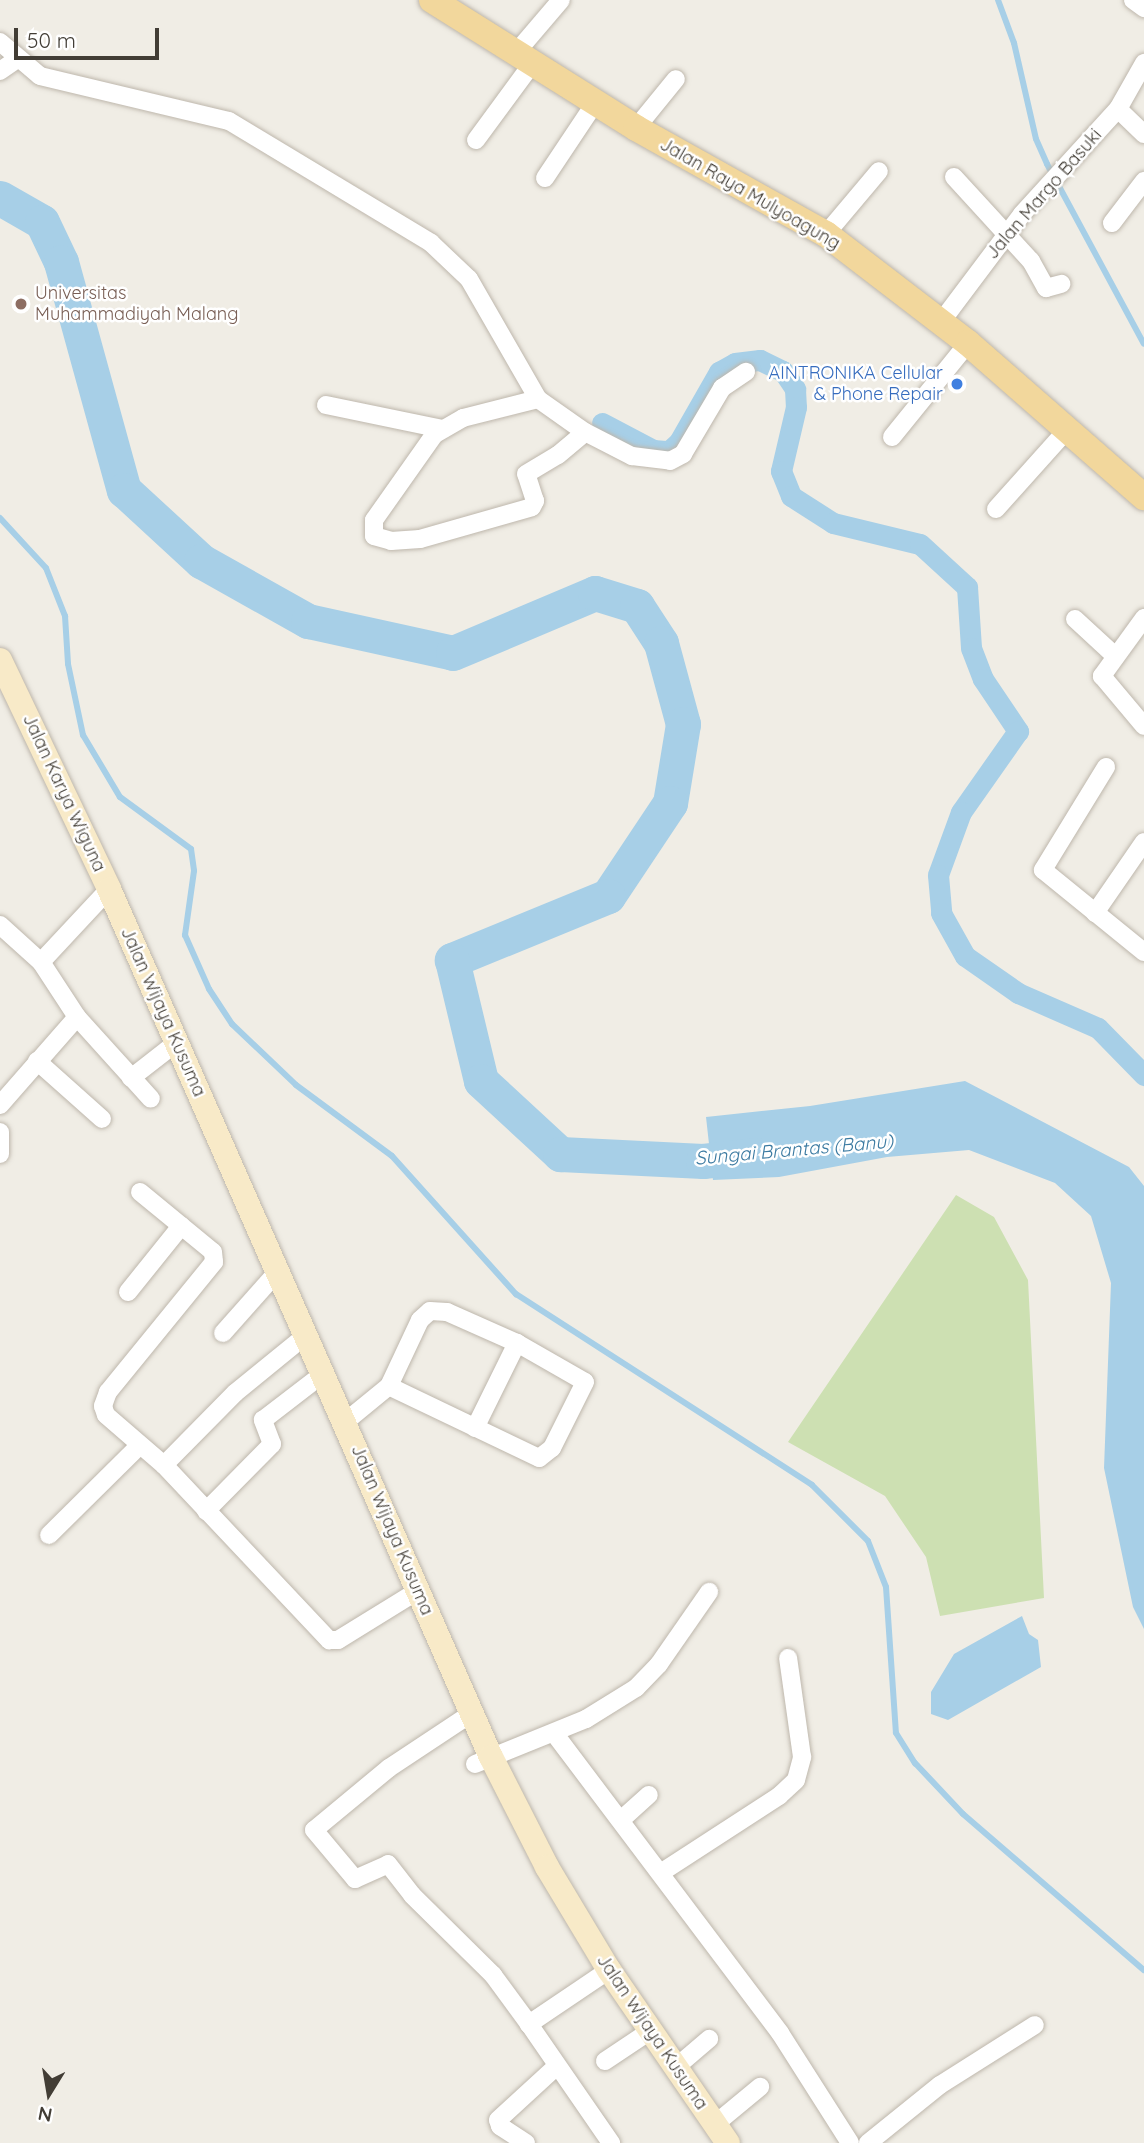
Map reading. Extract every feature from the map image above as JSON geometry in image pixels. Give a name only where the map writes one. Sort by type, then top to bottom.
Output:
[{"type":"main road","name":"Jalan Raya Mulyoagung","points":[[432,0],[523,60],[636,128],[826,234],[968,343],[1144,497]]},
{"type":"main road","name":"Jalan Karya Wiguna","points":[[0,660],[109,889]]},
{"type":"main road","name":"Jalan Wijaya Kusuma","points":[[109,889],[177,1042],[265,1287],[306,1335],[472,1713],[483,1760],[609,1970],[721,2134]]},
{"type":"street","points":[[476,140],[561,0]]},
{"type":"street","points":[[1133,0],[1144,8]]},
{"type":"street","points":[[0,42],[16,60],[40,76],[229,121],[431,243],[469,279],[538,398],[584,432],[632,456],[670,461],[693,442],[722,388],[746,372]]},
{"type":"street","points":[[0,71],[16,60]]},
{"type":"street","name":"Jalan Margo Basuki","points":[[942,322],[1005,236],[1118,108],[1144,63]]},
{"type":"street","points":[[636,128],[676,79]]},
{"type":"street","points":[[545,178],[595,103]]},
{"type":"street","points":[[1118,108],[1144,134]]},
{"type":"street","points":[[826,234],[879,171]]},
{"type":"street","points":[[954,177],[1005,236],[1031,261],[1048,289],[1060,284]]},
{"type":"street","points":[[1112,223],[1144,181]]},
{"type":"street","points":[[892,437],[968,343]]},
{"type":"street","points":[[538,398],[463,418],[442,429],[421,450],[374,520],[374,536],[390,541],[420,539],[532,507],[535,501],[526,474],[558,455],[584,432]]},
{"type":"street","points":[[326,405],[442,429]]},
{"type":"street","points":[[996,509],[1067,430]]},
{"type":"street","points":[[1144,618],[1114,655],[1102,676],[1144,726]]},
{"type":"street","points":[[1075,619],[1114,655]]},
{"type":"street","points":[[1106,766],[1043,870],[1144,951]]},
{"type":"street","points":[[1095,913],[1143,848]]},
{"type":"street","points":[[41,962],[109,889]]},
{"type":"street","points":[[0,925],[41,962],[77,1017],[151,1099]]},
{"type":"street","points":[[3,1101],[77,1017]]},
{"type":"street","points":[[131,1078],[177,1042]]},
{"type":"street","points":[[37,1061],[102,1119]]},
{"type":"street","points":[[0,1132],[0,1154]]},
{"type":"street","points":[[140,1192],[176,1233],[213,1252],[212,1266],[144,1343],[104,1399],[106,1415],[138,1447],[164,1465],[329,1640],[338,1640],[418,1590]]},
{"type":"street","points":[[128,1293],[176,1233]]},
{"type":"street","points":[[223,1333],[265,1287]]},
{"type":"street","points":[[345,1422],[389,1386],[420,1320],[430,1311],[447,1312],[517,1343],[580,1376],[583,1392],[544,1457],[534,1457],[389,1386]]},
{"type":"street","points":[[164,1465],[235,1393],[306,1335]]},
{"type":"street","points":[[475,1428],[517,1343]]},
{"type":"street","points":[[206,1511],[272,1444],[263,1420],[323,1374]]},
{"type":"street","points":[[49,1535],[138,1447]]},
{"type":"street","points":[[483,1760],[554,1733],[636,1688],[659,1664],[709,1592]]},
{"type":"street","points":[[662,1872],[779,1796],[796,1780],[802,1757],[789,1658]]},
{"type":"street","points":[[472,1713],[389,1768],[314,1830],[355,1879],[388,1864],[412,1895],[493,1975],[611,2143]]},
{"type":"street","points":[[554,1733],[662,1872],[780,2033],[850,2143]]},
{"type":"street","points":[[622,1819],[649,1795]]},
{"type":"street","points":[[529,2024],[609,1970]]},
{"type":"street","points":[[868,2143],[940,2085],[1035,2025]]},
{"type":"street","points":[[605,2061],[650,2031]]},
{"type":"street","points":[[675,2068],[709,2039]]},
{"type":"street","points":[[526,2143],[499,2126],[498,2120],[557,2066]]},
{"type":"street","points":[[721,2134],[760,2087]]},
{"type":"green space","points":[[956,1195],[994,1217],[1028,1280],[1044,1598],[940,1616],[926,1557],[885,1496],[788,1442]]},
{"type":"water","points":[[965,1081],[1129,1167],[1144,1186],[1144,1629],[1133,1607],[1104,1468],[1111,1283],[1091,1216],[1055,1183],[969,1150],[887,1157],[779,1177],[713,1180],[706,1117],[810,1106]]},
{"type":"water","points":[[1022,1616],[1029,1634],[1038,1640],[1041,1667],[948,1720],[931,1714],[931,1692],[954,1654]]},
{"type":"waterway","points":[[998,0],[1014,43],[1036,139],[1144,344]]},
{"type":"waterway","name":"Sungai Brantas (Banu)","points":[[0,198],[42,222],[61,262],[124,490],[201,561],[308,621],[453,653],[595,593],[637,606],[661,643],[683,724],[670,803],[608,896],[452,960],[481,1081],[560,1154],[703,1161],[756,1155]]},
{"type":"waterway","points":[[602,423],[653,450],[669,451],[679,442],[719,372],[735,363],[760,360],[783,371],[795,389],[796,407],[781,471],[791,496],[833,523],[920,544],[967,587],[971,648],[983,679],[1018,731],[961,812],[938,875],[941,913],[965,956],[1018,993],[1098,1028],[1144,1075]]},
{"type":"waterway","points":[[0,518],[46,568],[65,616],[68,664],[83,735],[120,797],[191,849],[194,871],[185,935],[209,989],[232,1024],[296,1085],[392,1156],[516,1294],[812,1485],[868,1541],[886,1587],[896,1733],[915,1763],[963,1814],[1144,1970]]},
{"type":"place","name":"Universitas Muhammadiyah Malang","points":[[21,304]]},
{"type":"place","name":"AINTRONIKA Cellular & Phone Repair","points":[[957,384]]}]
